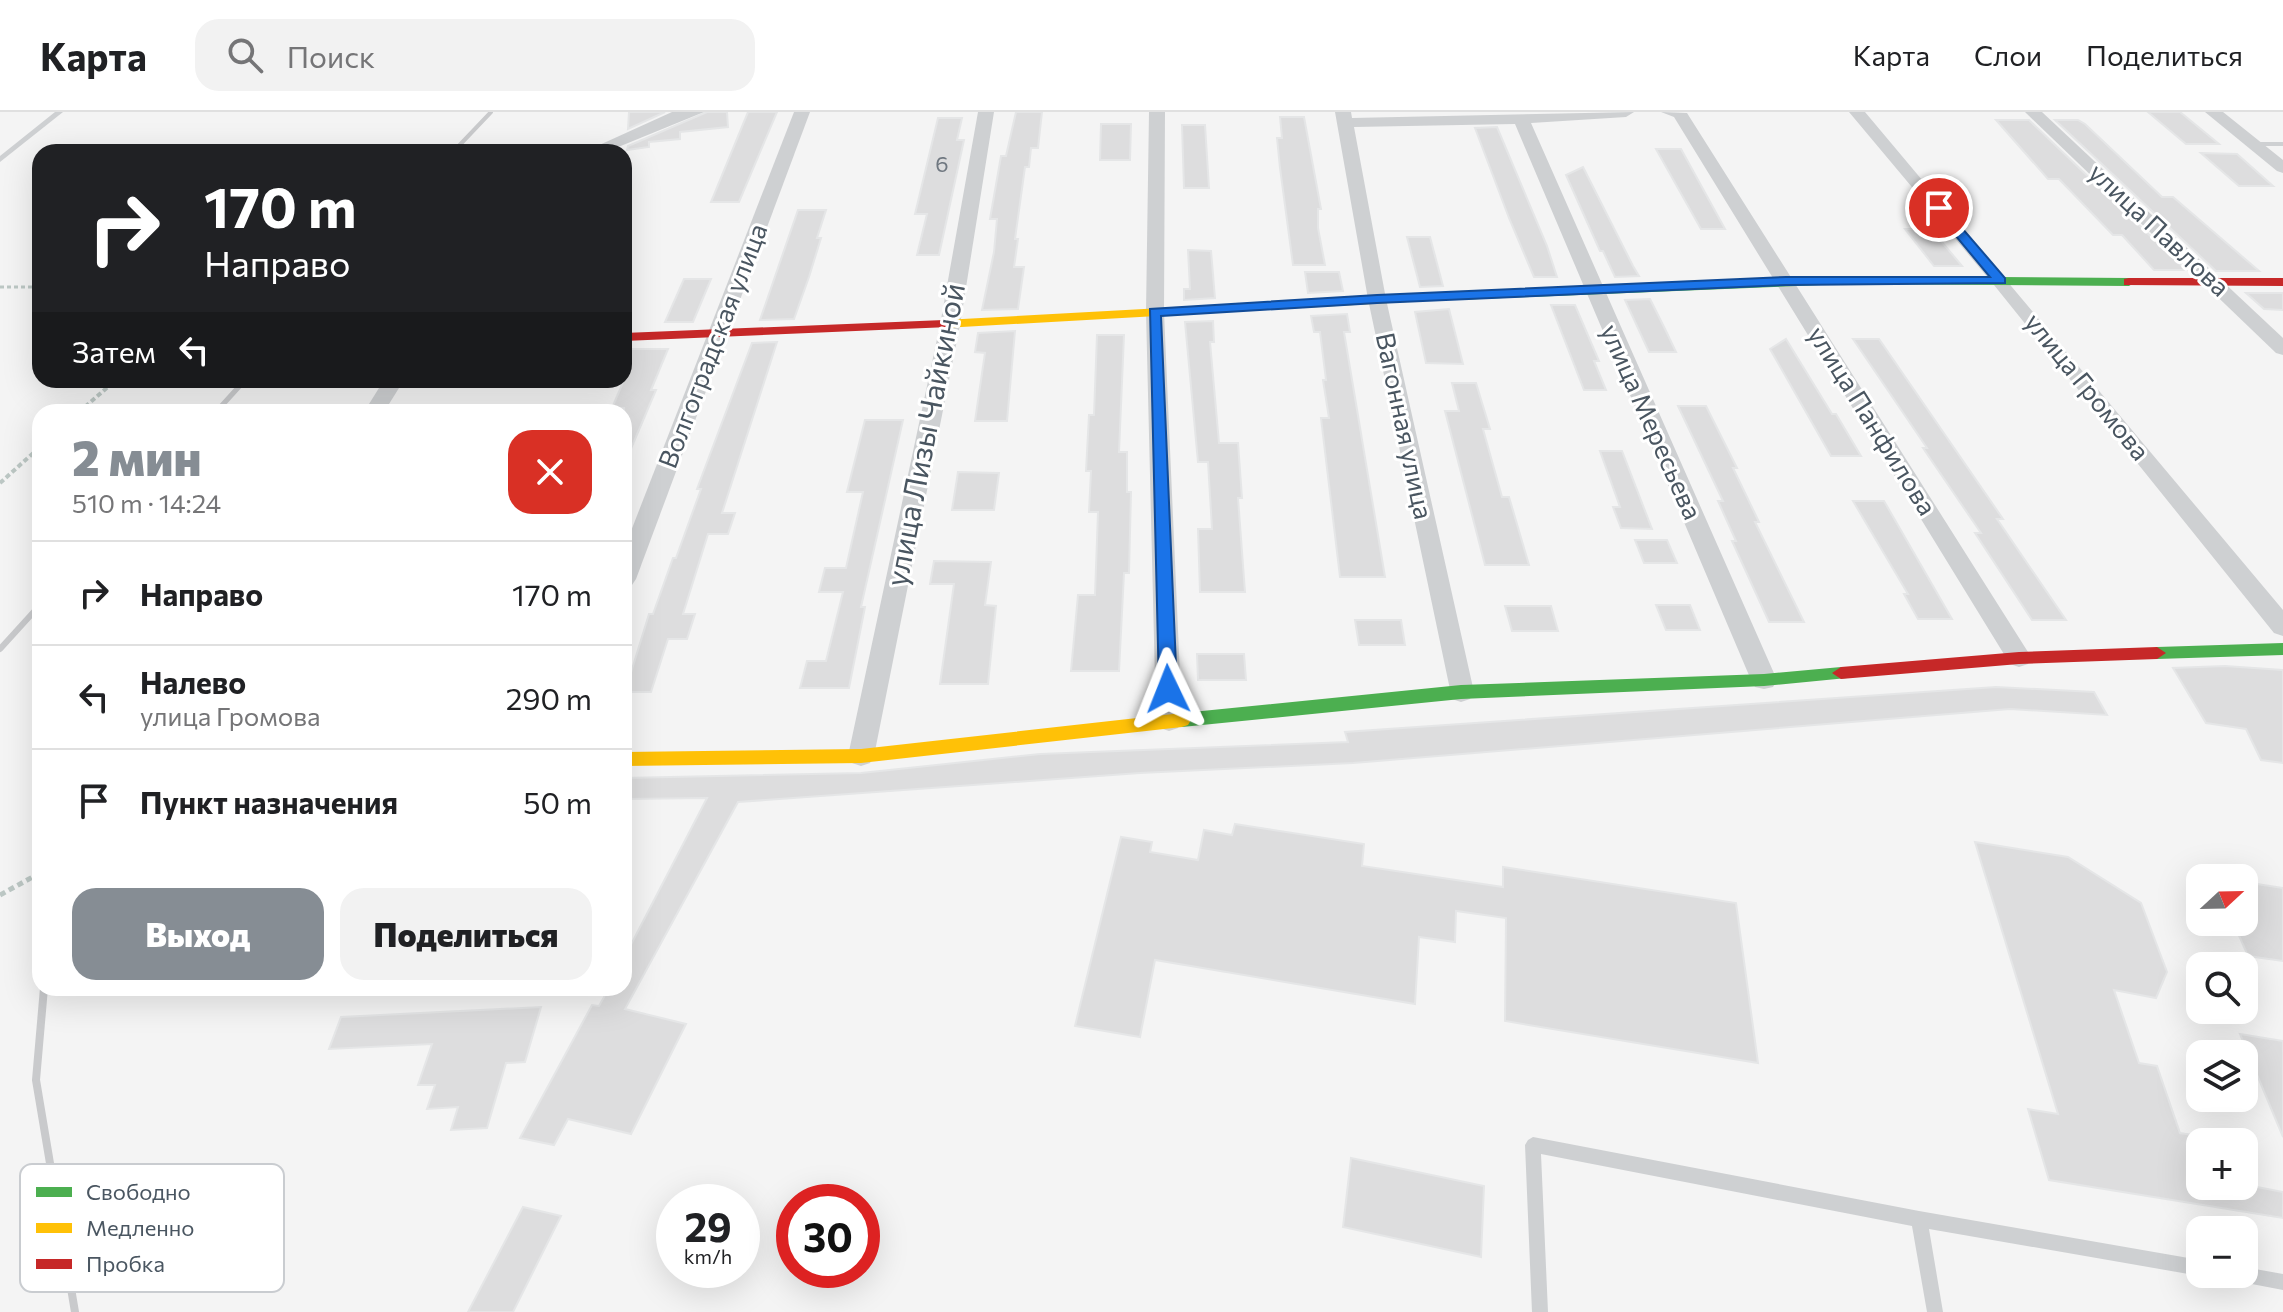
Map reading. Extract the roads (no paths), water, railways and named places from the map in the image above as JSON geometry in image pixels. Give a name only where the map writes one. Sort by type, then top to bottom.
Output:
[{"type":"street","points":[[611,144],[678,115],[696,112]]},
{"type":"street","name":"Волгоградская улица","points":[[632,558],[802,112]]},
{"type":"street","name":"улица Лизы Чайкиной","points":[[861,756],[950,325],[986,112]]},
{"type":"street","points":[[1157,112],[1155,312],[1169,721]]},
{"type":"street","points":[[1344,117],[1521,119],[1626,112]]},
{"type":"street","name":"улица Панфилова","points":[[1669,112],[1679,113],[2019,658]]},
{"type":"street","name":"улица Громова","points":[[1857,112],[2000,281],[2283,627]]},
{"type":"street","name":"улица Павлова","points":[[2033,112],[2283,349]]},
{"type":"street","points":[[2213,112],[2283,168]]},
{"type":"street","name":"Вагонная улица","points":[[1344,117],[1377,299],[1461,692]]},
{"type":"street","name":"улица Мересьева","points":[[1521,119],[1764,680]]},
{"type":"street","points":[[632,337],[950,325],[1377,299],[1786,281],[2283,282]]},
{"type":"street","points":[[632,759],[861,756],[1461,692],[1764,680],[2019,658],[2283,649]]},
{"type":"lane","points":[[0,160],[59,112]]},
{"type":"lane","points":[[2253,144],[2283,144]]},
{"type":"lane","points":[[1540,1312],[1533,1145],[1919,1219],[2186,1266]]},
{"type":"lane","points":[[1919,1219],[1935,1312]]},
{"type":"lane","points":[[2258,1278],[2283,1282]]},
{"type":"railway","points":[[461,144],[491,112]]},
{"type":"railway","points":[[223,404],[238,388]]},
{"type":"railway","points":[[0,649],[32,614]]},
{"type":"railway","points":[[43,996],[36,1080],[50,1164]]},
{"type":"railway","points":[[72,1292],[75,1312]]}]
